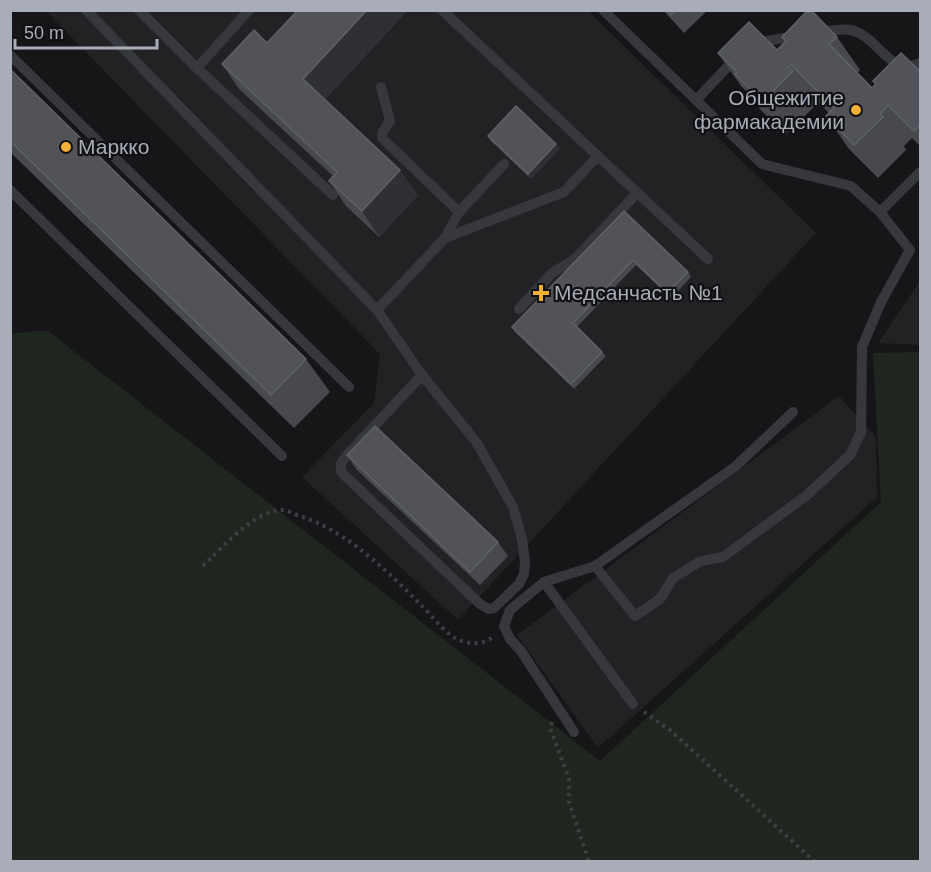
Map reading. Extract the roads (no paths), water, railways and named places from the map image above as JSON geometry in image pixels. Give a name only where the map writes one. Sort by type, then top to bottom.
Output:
[{"type":"lane","points":[[86,10],[377,310],[422,375],[477,443],[513,507],[522,539],[525,562],[524,574],[519,584],[494,608],[489,609],[480,604],[341,472],[341,463],[347,455],[422,375]]},
{"type":"lane","points":[[139,10],[197,68],[333,195]]},
{"type":"lane","points":[[197,68],[249,10]]},
{"type":"lane","points":[[442,10],[708,259]]},
{"type":"lane","points":[[595,566],[634,615],[660,598],[673,578],[701,561],[723,557],[807,495],[850,455],[861,432],[862,347],[880,302],[910,250],[880,212],[851,186],[762,164],[603,10]]},
{"type":"lane","points":[[696,100],[741,53],[752,44],[764,41],[849,29],[867,38],[900,66],[909,68],[921,63]]},
{"type":"lane","points":[[10,55],[349,387]]},
{"type":"lane","points":[[381,87],[390,121],[382,133],[382,138],[459,212]]},
{"type":"lane","points":[[445,238],[564,192],[598,156]]},
{"type":"lane","points":[[377,310],[445,238],[459,212],[504,164]]},
{"type":"lane","points":[[880,212],[919,173],[921,175]]},
{"type":"lane","points":[[10,190],[282,456]]},
{"type":"lane","points":[[519,309],[552,273],[574,260],[637,193]]},
{"type":"lane","points":[[574,732],[521,651],[510,639],[504,626],[510,610],[544,582],[595,566],[736,466],[793,412]]},
{"type":"lane","points":[[544,582],[633,704]]},
{"type":"place","name":"Общежитие фармакадемии","points":[[856,110]]},
{"type":"place","name":"Маркко","points":[[66,147]]},
{"type":"place","name":"Медсанчасть №1","points":[[541,293]]}]
